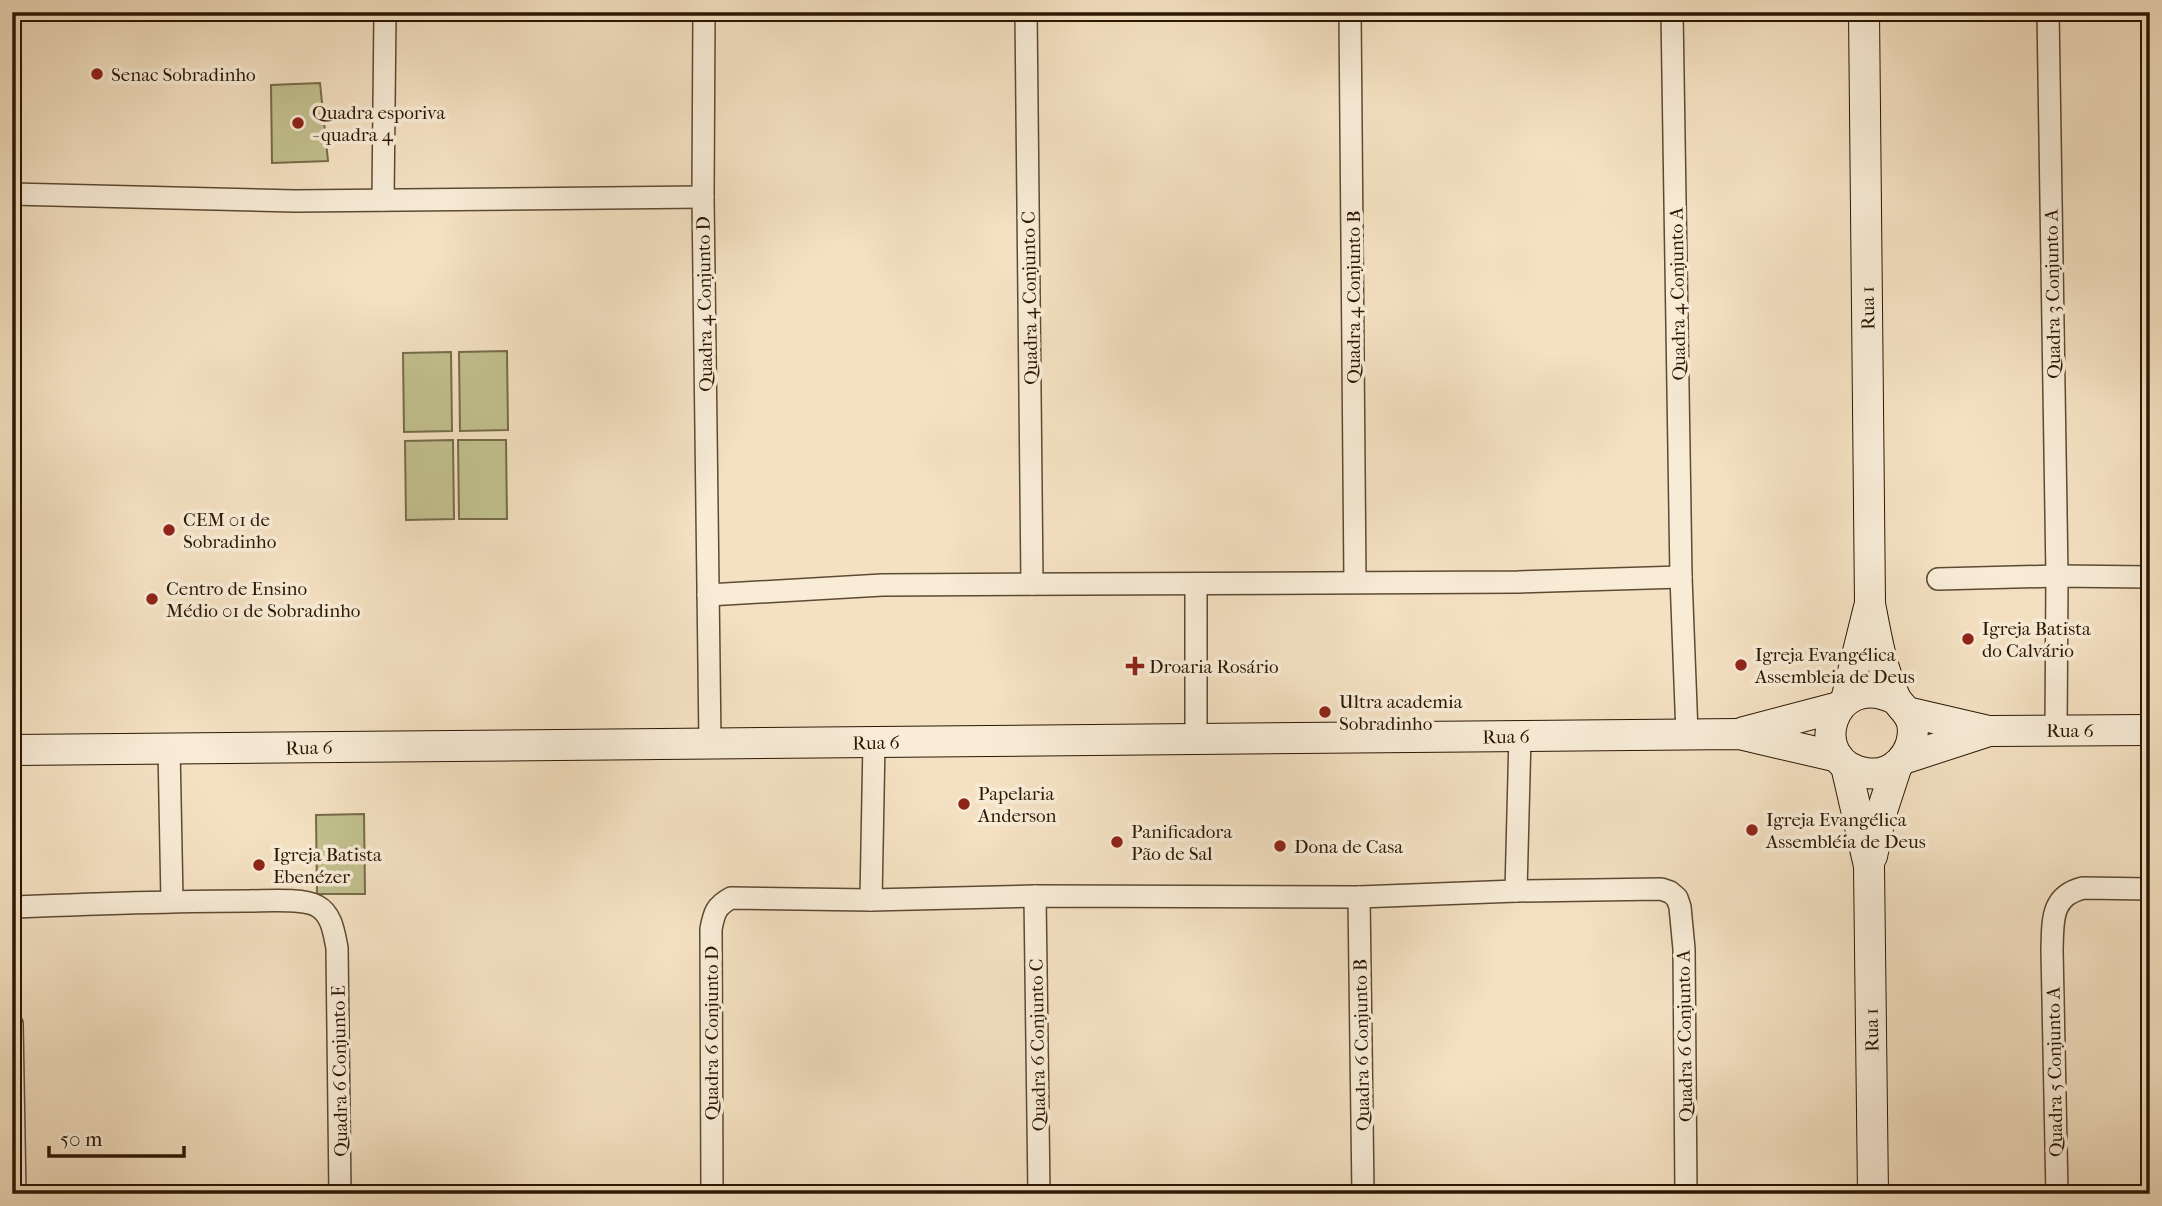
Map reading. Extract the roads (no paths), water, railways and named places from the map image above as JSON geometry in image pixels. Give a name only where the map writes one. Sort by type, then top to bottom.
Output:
[{"type":"street","points":[[383,200],[385,12]]},
{"type":"street","name":"Quadra 4 Conjunto D","points":[[704,12],[702,197],[710,743]]},
{"type":"street","name":"Quadra 4 Conjunto C","points":[[1026,12],[1032,584]]},
{"type":"street","name":"Quadra 4 Conjunto B","points":[[1350,12],[1355,582]]},
{"type":"street","name":"Quadra 4 Conjunto A","points":[[1672,12],[1686,734]]},
{"type":"street","name":"Rua 1","points":[[1864,12],[1870,604]]},
{"type":"street","name":"Quadra 3 Conjunto A","points":[[2048,12],[2057,576],[2056,731]]},
{"type":"street","points":[[12,194],[279,201],[702,197]]},
{"type":"street","points":[[708,595],[881,585],[1518,582],[1681,577]]},
{"type":"street","points":[[1938,579],[2150,577]]},
{"type":"street","points":[[1196,585],[1196,739]]},
{"type":"street","points":[[1869,866],[1842,762],[1832,745],[1830,732],[1832,719],[1843,703],[1870,604]]},
{"type":"street","points":[[1869,866],[1881,814],[1900,762],[1910,748],[1913,736],[1912,724],[1901,706],[1880,652],[1870,604]]},
{"type":"street","points":[[1843,703],[1858,694],[1871,691],[1884,693],[1901,706]]},
{"type":"street","name":"Rua 6","points":[[1739,734],[1843,703]]},
{"type":"street","name":"Rua 6","points":[[1901,706],[1989,731],[2150,730]]},
{"type":"street","name":"Rua 6","points":[[1900,762],[1989,731]]},
{"type":"street","name":"Rua 6","points":[[12,750],[1739,734],[1842,762]]},
{"type":"street","points":[[874,742],[871,900],[1035,896],[1359,897],[1517,891],[1520,736]]},
{"type":"street","points":[[169,748],[172,901]]},
{"type":"street","points":[[1842,762],[1858,772],[1872,774],[1885,772],[1900,762]]},
{"type":"street","name":"Rua 1","points":[[1869,866],[1872,1194]]},
{"type":"street","name":"Quadra 5 Conjunto A","points":[[2057,1194],[2052,950],[2054,914],[2063,896],[2083,888],[2150,889]]},
{"type":"street","name":"Quadra 6 Conjunto A","points":[[1517,891],[1661,889],[1677,898],[1681,907],[1684,949],[1686,1194]]},
{"type":"street","name":"Quadra 6 Conjunto C","points":[[1035,896],[1039,1194]]},
{"type":"street","name":"Quadra 6 Conjunto B","points":[[1359,897],[1363,1194]]},
{"type":"street","name":"Quadra 6 Conjunto D","points":[[712,1194],[711,929],[714,912],[731,898],[871,900]]},
{"type":"street","name":"Quadra 6 Conjunto E","points":[[12,907],[172,901],[307,902],[316,905],[328,916],[337,948],[340,1194]]},
{"type":"street","points":[[12,1024],[15,1194]]},
{"type":"place","name":"Senac Sobradinho","points":[[97,74]]},
{"type":"place","name":"Quadra esporiva - quadra 4","points":[[298,123]]},
{"type":"place","name":"CEM 01 de Sobradinho","points":[[169,530]]},
{"type":"place","name":"Centro de Ensino Médio 01 de Sobradinho","points":[[152,599]]},
{"type":"place","name":"Igreja Batista do Calvário","points":[[1968,639]]},
{"type":"place","name":"Igreja Evangélica Assembleia de Deus","points":[[1741,665]]},
{"type":"place","name":"Droaria Rosário","points":[[1135,666]]},
{"type":"place","name":"Ultra academia Sobradinho","points":[[1325,712]]},
{"type":"place","name":"Papelaria Anderson","points":[[964,804]]},
{"type":"place","name":"Igreja Evangélica Assembléia de Deus","points":[[1752,830]]},
{"type":"place","name":"Panificadora Pão de Sal","points":[[1117,842]]},
{"type":"place","name":"Dona de Casa","points":[[1280,846]]},
{"type":"place","name":"Igreja Batista Ebenézer","points":[[259,865]]}]
